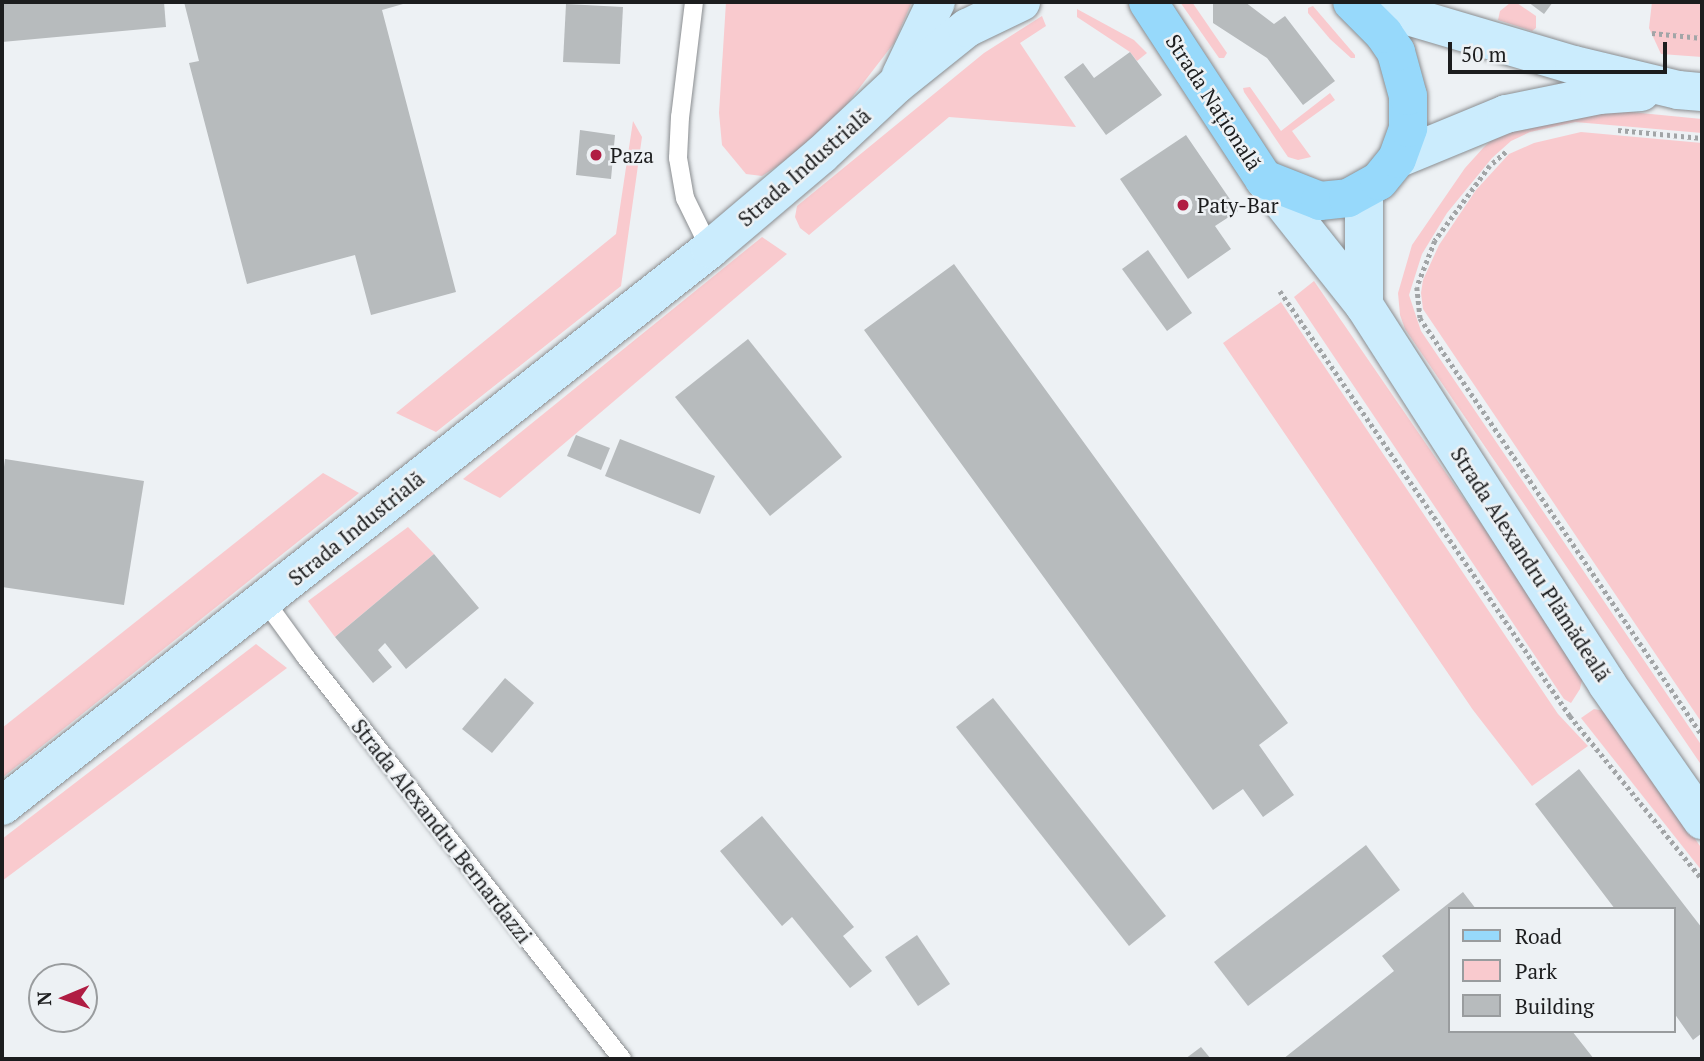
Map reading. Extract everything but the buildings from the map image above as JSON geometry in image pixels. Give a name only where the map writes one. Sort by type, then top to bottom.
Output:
[{"type":"main road","name":"Strada Națională","points":[[1148,2],[1264,179],[1286,190],[1320,201],[1348,198],[1379,181],[1397,159],[1408,128],[1404,74],[1396,52],[1384,34],[1352,2]]},
{"type":"street","name":"Strada Industrială","points":[[897,83],[936,2]]},
{"type":"street","name":"Strada Industrială","points":[[2,806],[710,248],[821,155],[897,83],[967,28],[1021,2]]},
{"type":"street","name":"Strada Națională","points":[[1372,2],[1398,13],[1574,65],[1690,91]]},
{"type":"street","name":"Strada Națională","points":[[1397,159],[1506,114],[1599,95],[1690,91]]},
{"type":"street","name":"Strada Alexandru Plămădeală","points":[[1264,179],[1364,305],[1607,684],[1702,820]]},
{"type":"street","points":[[1364,191],[1364,305]]},
{"type":"lane","points":[[694,2],[680,117],[678,158],[685,198],[710,248]]},
{"type":"lane","name":"Strada Alexandru Bernardazzi","points":[[265,601],[305,656],[622,1059]]},
{"type":"path","points":[[1652,33],[1702,38]]},
{"type":"path","points":[[1607,129],[1702,138]]},
{"type":"path","points":[[1509,149],[1490,166],[1435,241],[1421,270],[1417,287],[1420,318],[1702,735]]},
{"type":"path","points":[[1280,291],[1570,716],[1702,879]]},
{"type":"green space","points":[[726,2],[912,2],[894,43],[847,104],[799,152],[762,176],[746,174],[722,145],[719,113]]},
{"type":"green space","points":[[1180,2],[1192,2],[1227,53],[1224,58],[1219,58]]},
{"type":"green space","points":[[1652,2],[1702,2],[1702,57],[1661,54],[1649,28]]},
{"type":"green space","points":[[1510,3],[1517,3],[1536,16],[1536,28],[1532,31],[1498,20],[1500,11]]},
{"type":"green space","points":[[1313,6],[1355,58],[1351,58],[1330,39],[1308,13],[1308,8]]},
{"type":"green space","points":[[1077,9],[1134,40],[1147,53],[1137,61],[1130,52],[1077,17]]},
{"type":"green space","points":[[1042,16],[1046,26],[1020,43],[1076,127],[949,117],[809,235],[800,228],[795,217],[797,206],[984,53]]},
{"type":"green space","points":[[1250,87],[1281,131],[1330,93],[1335,100],[1292,131],[1311,157],[1298,160],[1288,157],[1244,92],[1243,88]]},
{"type":"green space","points":[[1610,110],[1702,119],[1702,133],[1575,122],[1530,132],[1511,141],[1492,158],[1447,213],[1422,254],[1409,295],[1421,331],[1702,746],[1702,766],[1405,329],[1400,315],[1398,293],[1412,245],[1465,168],[1484,147],[1502,131]]},
{"type":"green space","points":[[633,121],[642,137],[621,286],[436,432],[396,413],[616,234]]},
{"type":"green space","points":[[1581,132],[1702,143],[1702,723],[1423,309],[1423,280],[1439,245],[1476,190],[1509,154],[1534,143]]},
{"type":"green space","points":[[762,237],[787,254],[500,498],[463,479]]},
{"type":"green space","points":[[1314,281],[1579,666],[1583,676],[1580,689],[1571,703],[1564,699],[1294,297]]},
{"type":"green space","points":[[1281,302],[1558,714],[1588,746],[1532,786],[1473,710],[1223,343]]},
{"type":"green space","points":[[323,473],[359,493],[2,778],[2,728]]},
{"type":"green space","points":[[408,527],[434,554],[335,637],[308,601]]},
{"type":"green space","points":[[256,644],[287,668],[2,881],[2,839]]},
{"type":"green space","points":[[1594,709],[1610,712],[1702,849],[1702,871],[1581,718]]},
{"type":"place","name":"Paza","points":[[596,155]]},
{"type":"place","name":"Paty-Bar","points":[[1183,205]]}]
